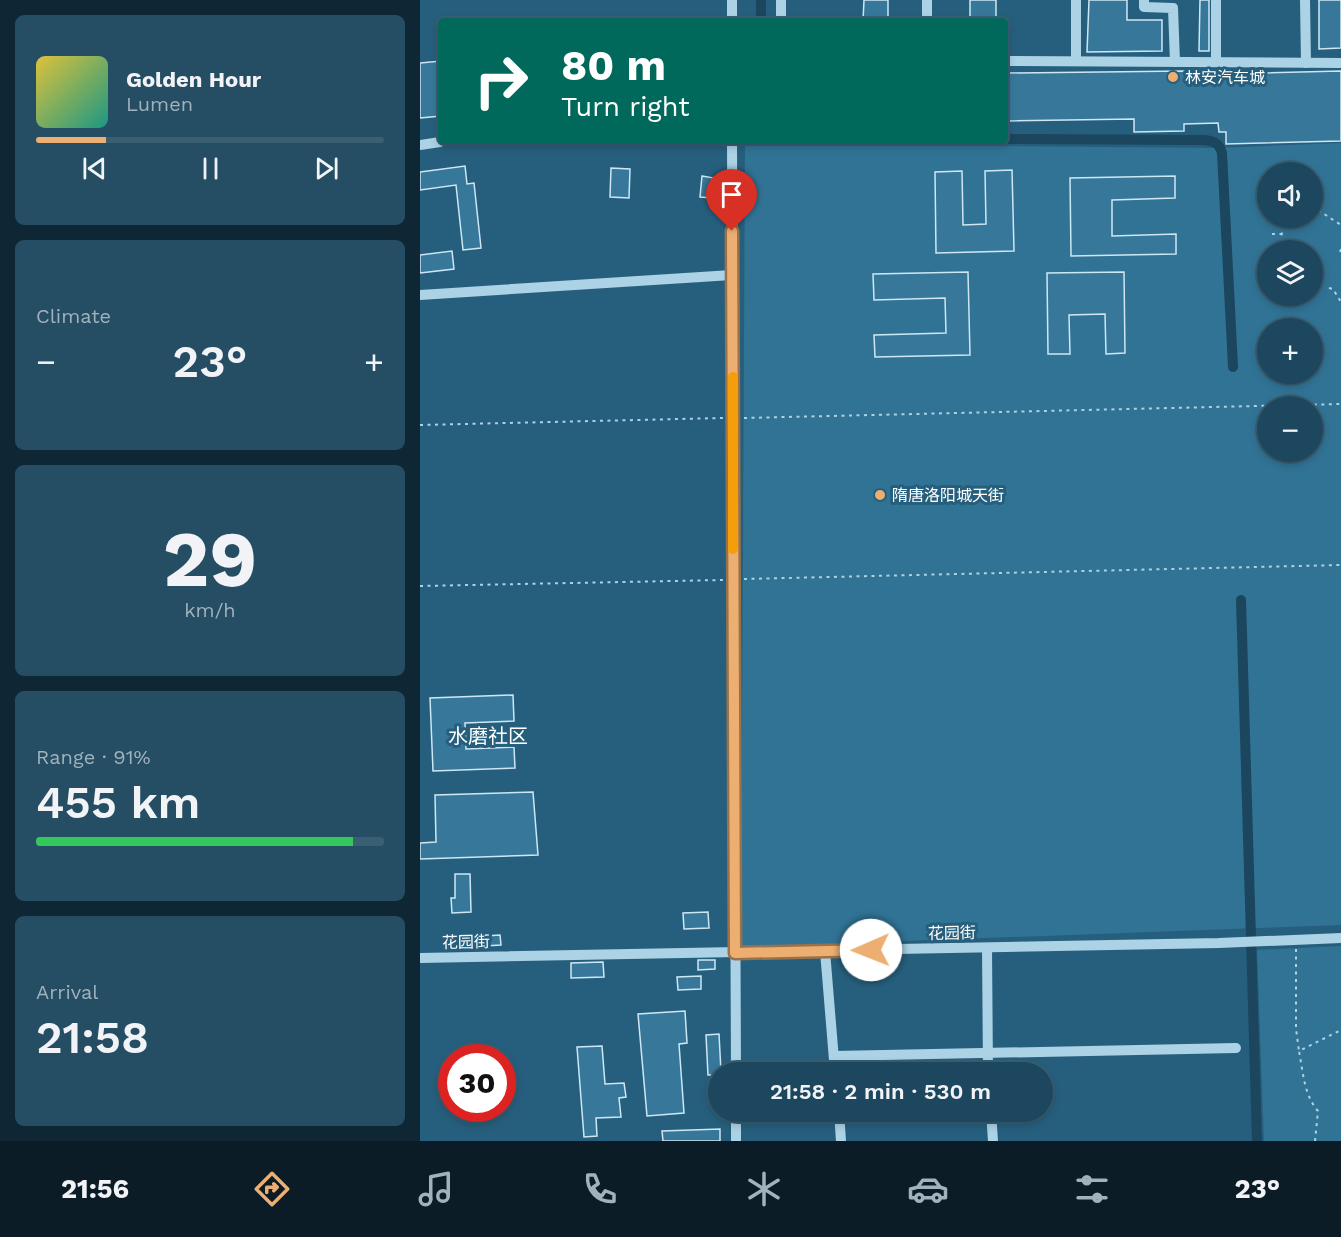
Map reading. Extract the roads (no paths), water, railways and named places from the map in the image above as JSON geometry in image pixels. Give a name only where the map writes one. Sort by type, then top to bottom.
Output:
[{"type":"street","points":[[732,0],[732,18]]},
{"type":"street","points":[[781,0],[781,18]]},
{"type":"street","points":[[927,0],[927,18]]},
{"type":"street","points":[[1076,0],[1076,61]]},
{"type":"street","points":[[1144,0],[1144,7],[1173,8],[1175,62]]},
{"type":"street","points":[[1216,0],[1216,62]]},
{"type":"street","points":[[1305,0],[1306,63]]},
{"type":"street","points":[[1008,61],[1341,63]]},
{"type":"street","points":[[420,145],[438,142]]},
{"type":"street","points":[[732,144],[736,1062]]},
{"type":"street","points":[[420,295],[732,275]]},
{"type":"street","name":"花园街","points":[[420,958],[1227,943],[1341,938]]},
{"type":"street","points":[[987,948],[987,1062]]},
{"type":"street","points":[[825,951],[834,1062]]},
{"type":"street","points":[[834,1056],[1236,1048]]},
{"type":"street","points":[[736,1122],[736,1141]]},
{"type":"street","points":[[840,1122],[841,1141]]},
{"type":"street","points":[[992,1122],[993,1141]]},
{"type":"waterway","points":[[761,0],[761,18]]},
{"type":"waterway","points":[[1008,139],[1204,140],[1218,145],[1222,153],[1233,367]]},
{"type":"waterway","points":[[1241,600],[1257,1141]]},
{"type":"place","name":"林安汽车城","points":[[1173,77]]},
{"type":"place","name":"隋唐洛阳城天街","points":[[880,495]]},
{"type":"district","name":"水磨社区","points":[[488,736]]}]
